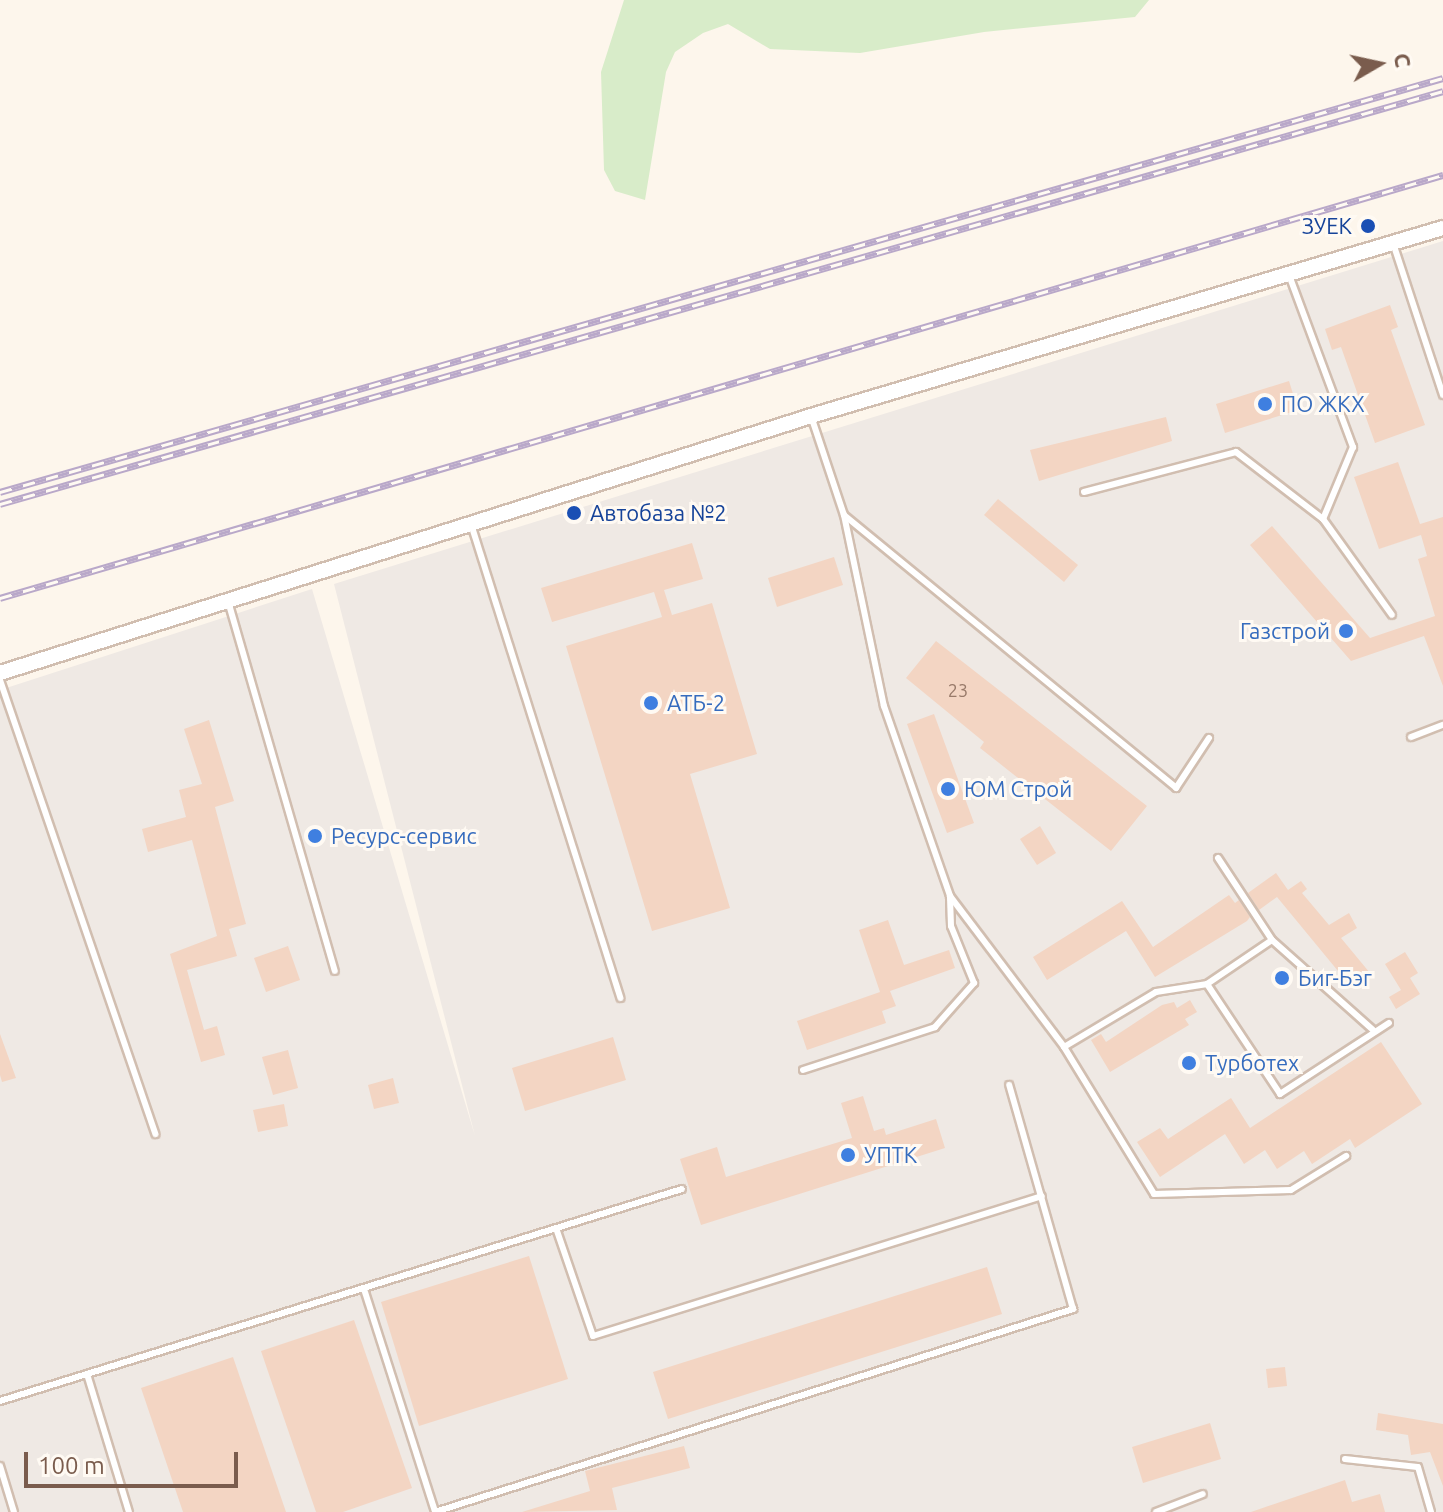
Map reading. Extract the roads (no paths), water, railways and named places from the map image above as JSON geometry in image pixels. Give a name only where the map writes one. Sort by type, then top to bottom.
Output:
[{"type":"street","points":[[0,673],[811,416],[1443,228]]},
{"type":"lane","points":[[1393,243],[1443,395]]},
{"type":"lane","points":[[1289,275],[1353,447],[1323,519]]},
{"type":"lane","points":[[803,1070],[935,1027],[974,983],[951,926],[950,896],[884,706],[844,515],[811,416]]},
{"type":"lane","points":[[1084,492],[1236,452],[1323,519],[1392,615]]},
{"type":"lane","points":[[844,515],[1176,788],[1209,738]]},
{"type":"lane","points":[[471,524],[620,998]]},
{"type":"lane","points":[[228,601],[335,971]]},
{"type":"lane","points":[[0,680],[155,1134]]},
{"type":"lane","points":[[1411,737],[1443,725]]},
{"type":"lane","points":[[1218,858],[1272,940],[1373,1030]]},
{"type":"lane","points":[[950,896],[1064,1047],[1154,1194],[1291,1190],[1346,1156]]},
{"type":"lane","points":[[1064,1047],[1156,992],[1207,984],[1272,940]]},
{"type":"lane","points":[[1207,984],[1280,1094],[1373,1030],[1389,1023]]},
{"type":"lane","points":[[364,1289],[435,1512],[1073,1309],[1009,1085]]},
{"type":"lane","points":[[0,1401],[682,1189]]},
{"type":"lane","points":[[556,1228],[593,1336],[1042,1196]]},
{"type":"lane","points":[[87,1374],[129,1512]]},
{"type":"lane","points":[[1345,1459],[1418,1467],[1431,1512]]},
{"type":"lane","points":[[0,1466],[14,1512]]},
{"type":"lane","points":[[1156,1512],[1203,1494]]},
{"type":"railway","points":[[0,492],[1443,78]]},
{"type":"railway","points":[[0,504],[1443,91]]},
{"type":"railway","points":[[0,598],[1443,175]]},
{"type":"place","name":"ЗУЕК","points":[[1368,226]]},
{"type":"place","name":"ПО ЖКХ","points":[[1265,404]]},
{"type":"place","name":"Автобаза №2","points":[[574,513]]},
{"type":"place","name":"Газстрой","points":[[1346,631]]},
{"type":"place","name":"АТБ-2","points":[[651,703]]},
{"type":"place","name":"ЮМ Строй","points":[[948,789]]},
{"type":"place","name":"Ресурс-сервис","points":[[315,836]]},
{"type":"place","name":"Биг-Бэг","points":[[1282,978]]},
{"type":"place","name":"Турботех","points":[[1189,1063]]},
{"type":"place","name":"УПТК","points":[[848,1155]]}]
